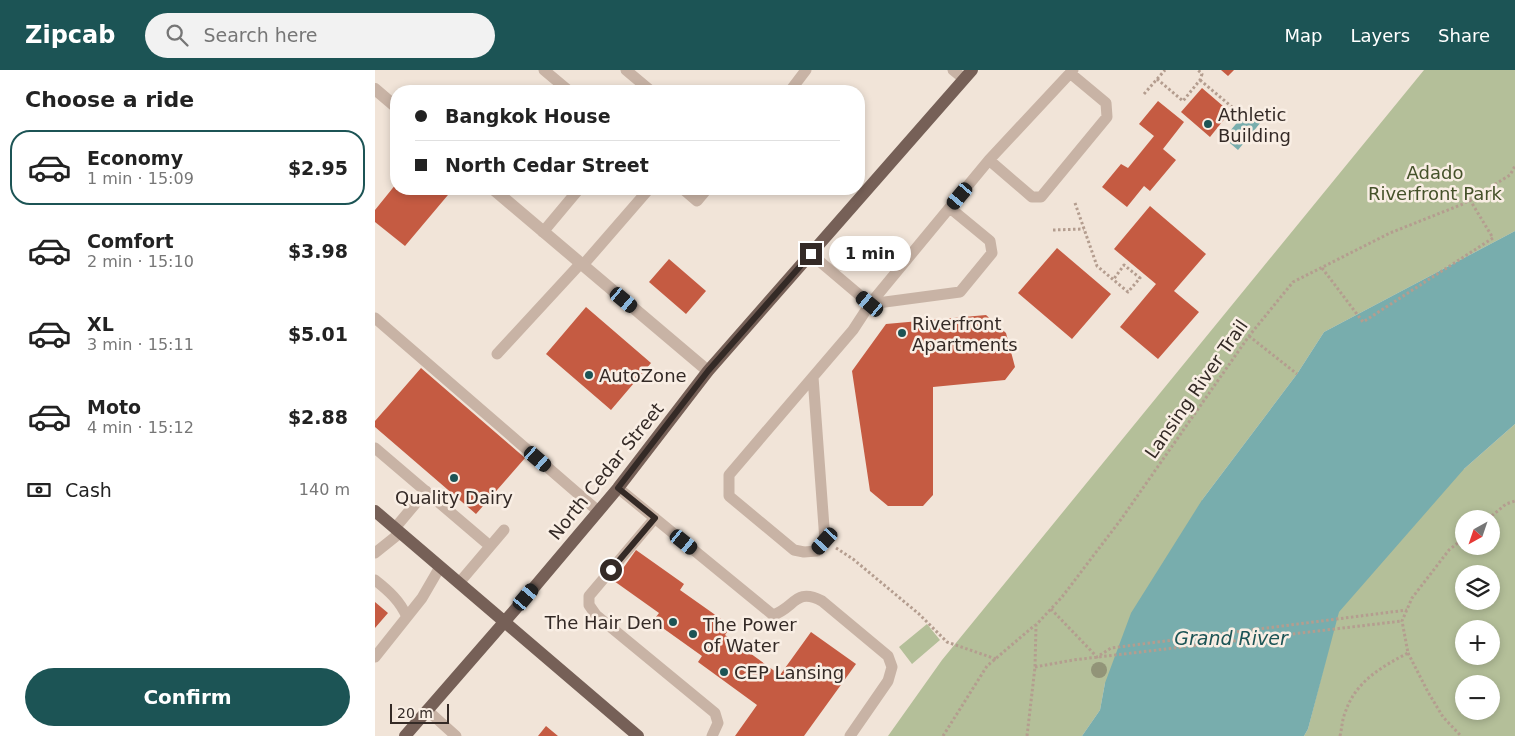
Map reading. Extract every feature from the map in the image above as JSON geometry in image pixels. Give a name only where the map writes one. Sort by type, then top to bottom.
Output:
[{"type":"main road","name":"North Cedar Street","points":[[865,192],[968,74]]},
{"type":"main road","name":"North Cedar Street","points":[[405,736],[618,488],[708,371],[862,195]]},
{"type":"main road","points":[[375,511],[638,736]]},
{"type":"street","points":[[375,89],[390,102]]},
{"type":"street","points":[[500,195],[708,371]]},
{"type":"lane","points":[[544,70],[562,85]]},
{"type":"lane","points":[[626,70],[644,85]]},
{"type":"lane","points":[[795,85],[806,70]]},
{"type":"lane","points":[[953,70],[968,74]]},
{"type":"lane","points":[[813,377],[825,541],[817,551],[804,552],[794,550],[729,496],[729,475],[853,330],[870,304],[989,160],[1071,71],[1106,103],[1107,117],[1041,197],[1032,197],[989,160]]},
{"type":"lane","points":[[543,232],[574,195]]},
{"type":"lane","points":[[497,354],[644,195]]},
{"type":"lane","points":[[690,195],[697,201],[702,195]]},
{"type":"lane","points":[[811,254],[870,304],[960,292],[992,253],[989,241],[950,208]]},
{"type":"lane","points":[[377,322],[598,511]]},
{"type":"lane","points":[[375,448],[490,546]]},
{"type":"lane","points":[[618,488],[773,615],[780,613],[799,597],[814,596],[888,656],[893,667],[888,681],[850,736]]},
{"type":"lane","points":[[375,553],[397,531],[426,491]]},
{"type":"lane","points":[[655,518],[589,596],[589,605],[595,616],[715,713],[718,724],[712,736]]},
{"type":"lane","points":[[459,583],[504,530]]},
{"type":"lane","points":[[375,657],[381,645],[422,598],[440,567]]},
{"type":"lane","points":[[375,580],[389,591],[401,605],[407,617]]},
{"type":"lane","points":[[427,710],[456,736]]},
{"type":"path","points":[[1144,94],[1165,70]]},
{"type":"path","points":[[1157,79],[1183,101],[1200,80],[1202,74],[1198,70]]},
{"type":"path","points":[[1200,80],[1232,107]]},
{"type":"path","name":"Lansing River Trail","points":[[943,736],[987,666],[1036,625],[1062,597],[1122,518],[1249,336],[1293,282],[1390,233],[1463,204],[1510,175],[1515,166]]},
{"type":"path","points":[[1322,268],[1363,322],[1493,238],[1470,200]]},
{"type":"path","points":[[1075,203],[1097,266],[1113,280],[1128,292],[1140,278],[1125,265],[1113,280]]},
{"type":"path","points":[[1053,230],[1084,229]]},
{"type":"path","points":[[1249,336],[1297,374]]},
{"type":"path","points":[[1499,510],[1506,504],[1515,501]]},
{"type":"path","points":[[825,541],[853,559],[919,614],[947,642],[995,659]]},
{"type":"path","points":[[1455,545],[1449,550],[1412,598],[1403,621],[1408,653],[1443,717],[1461,736]]},
{"type":"path","points":[[1051,610],[1097,657]]},
{"type":"path","points":[[1097,657],[1111,648],[1407,610]]},
{"type":"path","points":[[1035,667],[1113,655],[1403,621]]},
{"type":"path","points":[[1027,736],[1035,667],[1036,625]]},
{"type":"path","points":[[1340,736],[1345,712],[1358,688],[1379,669],[1408,653]]},
{"type":"green space","name":"Adado Riverfront Park","points":[[1424,70],[1515,70],[1515,231],[1324,332],[1297,374],[1202,500],[1464,469],[1515,424],[1515,736],[1304,736],[1308,729],[1332,635],[1105,683],[1100,710],[1082,736],[888,736],[942,660]]},
{"type":"green space","points":[[927,624],[940,640],[912,664],[899,647]]},
{"type":"water","points":[[1247,111],[1261,122],[1238,150],[1224,138]]},
{"type":"water","name":"Grand River","points":[[1515,231],[1515,424],[1464,469],[1339,612],[1308,729],[1304,736],[1082,736],[1100,710],[1105,683],[1131,613],[1202,500],[1297,374],[1324,332]]},
{"type":"building","points":[[1221,70],[1234,70],[1228,76]]},
{"type":"building","name":"Athletic Building","points":[[1202,88],[1230,112],[1210,137],[1181,112]]},
{"type":"building","points":[[1158,101],[1184,122],[1163,149],[1176,160],[1150,191],[1144,186],[1127,207],[1102,187],[1121,164],[1128,168],[1154,136],[1139,124]]},
{"type":"building","points":[[390,191],[390,195],[448,195],[405,246],[375,222],[375,210]]},
{"type":"building","points":[[1150,206],[1206,254],[1174,291],[1199,312],[1158,359],[1120,327],[1156,284],[1114,249]]},
{"type":"building","points":[[1057,248],[1111,294],[1072,339],[1018,293]]},
{"type":"building","points":[[669,259],[706,291],[686,314],[649,282]]},
{"type":"building","points":[[586,307],[651,363],[611,410],[546,354]]},
{"type":"building","points":[[986,315],[1006,333],[1015,367],[1005,380],[933,387],[933,495],[923,506],[888,506],[870,491],[852,371],[886,324]]},
{"type":"building","points":[[421,368],[525,458],[476,514],[375,427],[375,421]]},
{"type":"building","points":[[636,550],[684,584],[680,590],[731,626],[725,635],[780,675],[811,632],[856,664],[804,736],[735,736],[757,705],[698,662],[702,656],[653,621],[659,613],[614,581]]},
{"type":"building","points":[[375,602],[388,613],[375,628]]},
{"type":"building","points":[[546,726],[558,736],[538,736]]},
{"type":"place","name":"Athletic Building","points":[[1208,124]]},
{"type":"place","name":"Riverfront Apartments","points":[[902,333]]},
{"type":"place","name":"AutoZone","points":[[589,375]]},
{"type":"place","name":"Quality Dairy","points":[[454,478]]},
{"type":"place","name":"The Hair Den","points":[[673,622]]},
{"type":"place","name":"The Power of Water","points":[[693,634]]},
{"type":"place","name":"CEP Lansing","points":[[724,672]]},
{"type":"route","points":[[611,570],[655,518],[618,488],[708,371],[811,254]]}]
